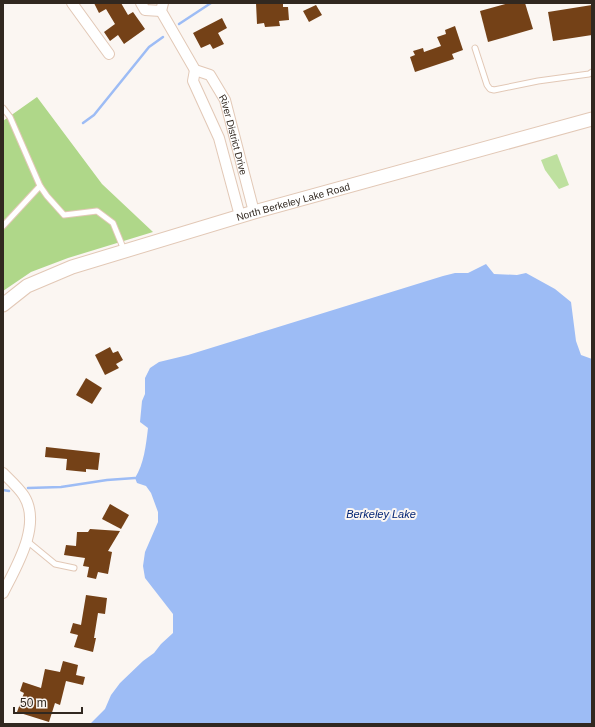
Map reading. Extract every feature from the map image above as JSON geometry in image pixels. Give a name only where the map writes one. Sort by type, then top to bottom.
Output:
[{"type":"street","points":[[72,3],[109,54]]},
{"type":"street","name":"River District Drive","points":[[141,3],[145,10],[162,7],[195,70],[192,81],[218,136],[240,216]]},
{"type":"street","name":"River District Drive","points":[[195,70],[210,75],[225,100],[254,212]]},
{"type":"street","name":"North Berkeley Lake Road","points":[[3,305],[27,286],[72,266],[254,212],[592,119]]},
{"type":"street","points":[[218,136],[233,131]]},
{"type":"street","points":[[3,473],[24,496],[30,512],[27,541],[16,568],[3,593]]},
{"type":"lane","points":[[475,48],[486,85],[490,89],[494,90],[538,81],[589,74],[592,72]]},
{"type":"lane","points":[[3,108],[10,117],[40,186],[47,196],[64,215],[97,212],[113,223],[124,250]]},
{"type":"lane","points":[[3,226],[40,186]]},
{"type":"lane","points":[[27,541],[55,564],[74,568]]},
{"type":"green space","points":[[37,97],[102,184],[153,232],[68,258],[31,272],[3,291],[3,121]]},
{"type":"green space","points":[[557,154],[569,185],[559,189],[545,170],[541,160]]},
{"type":"water","name":"Berkeley Lake","points":[[486,264],[494,274],[517,275],[526,273],[555,289],[571,302],[576,341],[581,355],[592,359],[592,724],[90,724],[105,709],[111,695],[120,683],[143,661],[154,653],[173,633],[173,614],[145,578],[143,566],[145,552],[158,522],[158,512],[151,493],[146,486],[137,483],[135,478],[143,461],[148,428],[140,422],[142,401],[145,394],[145,378],[150,368],[159,362],[188,355],[443,276],[455,273],[468,273]]},
{"type":"building","points":[[94,3],[121,3],[128,15],[133,12],[145,29],[124,44],[118,35],[110,41],[104,32],[115,24],[106,9],[99,13]]},
{"type":"building","points":[[256,3],[283,3],[283,7],[288,7],[289,20],[279,21],[280,26],[265,27],[264,23],[257,24]]},
{"type":"building","points":[[509,3],[525,3],[533,29],[488,42],[480,11]]},
{"type":"building","points":[[316,5],[322,15],[309,22],[303,11]]},
{"type":"building","points":[[592,5],[592,35],[553,41],[548,12]]},
{"type":"building","points":[[222,18],[227,28],[218,33],[224,44],[213,49],[210,44],[201,48],[193,33]]},
{"type":"building","points":[[455,26],[463,50],[452,54],[454,59],[415,72],[410,57],[415,55],[413,51],[423,48],[424,52],[441,46],[437,37],[446,34],[445,30]]},
{"type":"building","points":[[110,347],[113,353],[118,351],[123,360],[116,364],[119,368],[105,375],[95,355]]},
{"type":"building","points":[[86,378],[102,388],[92,404],[76,395]]},
{"type":"building","points":[[46,447],[100,453],[98,470],[86,469],[86,472],[66,470],[67,459],[45,457]]},
{"type":"building","points":[[110,504],[129,515],[121,529],[102,519]]},
{"type":"building","points":[[90,529],[120,531],[108,551],[112,552],[108,574],[98,572],[96,579],[87,577],[89,567],[83,566],[85,558],[64,555],[66,545],[76,546],[77,532],[88,532]]},
{"type":"building","points":[[86,595],[107,598],[105,614],[98,613],[93,652],[74,647],[78,635],[70,633],[73,623],[81,625]]},
{"type":"building","points":[[63,661],[78,665],[76,675],[85,677],[83,685],[66,681],[60,705],[55,703],[49,722],[17,712],[24,693],[20,691],[23,682],[41,688],[45,669],[60,672]]},
{"type":"waterway","points":[[179,24],[211,3]]},
{"type":"waterway","points":[[83,123],[94,115],[149,47],[163,37]]},
{"type":"waterway","points":[[28,488],[61,487],[107,480],[135,478]]},
{"type":"waterway","points":[[3,490],[9,491]]}]
